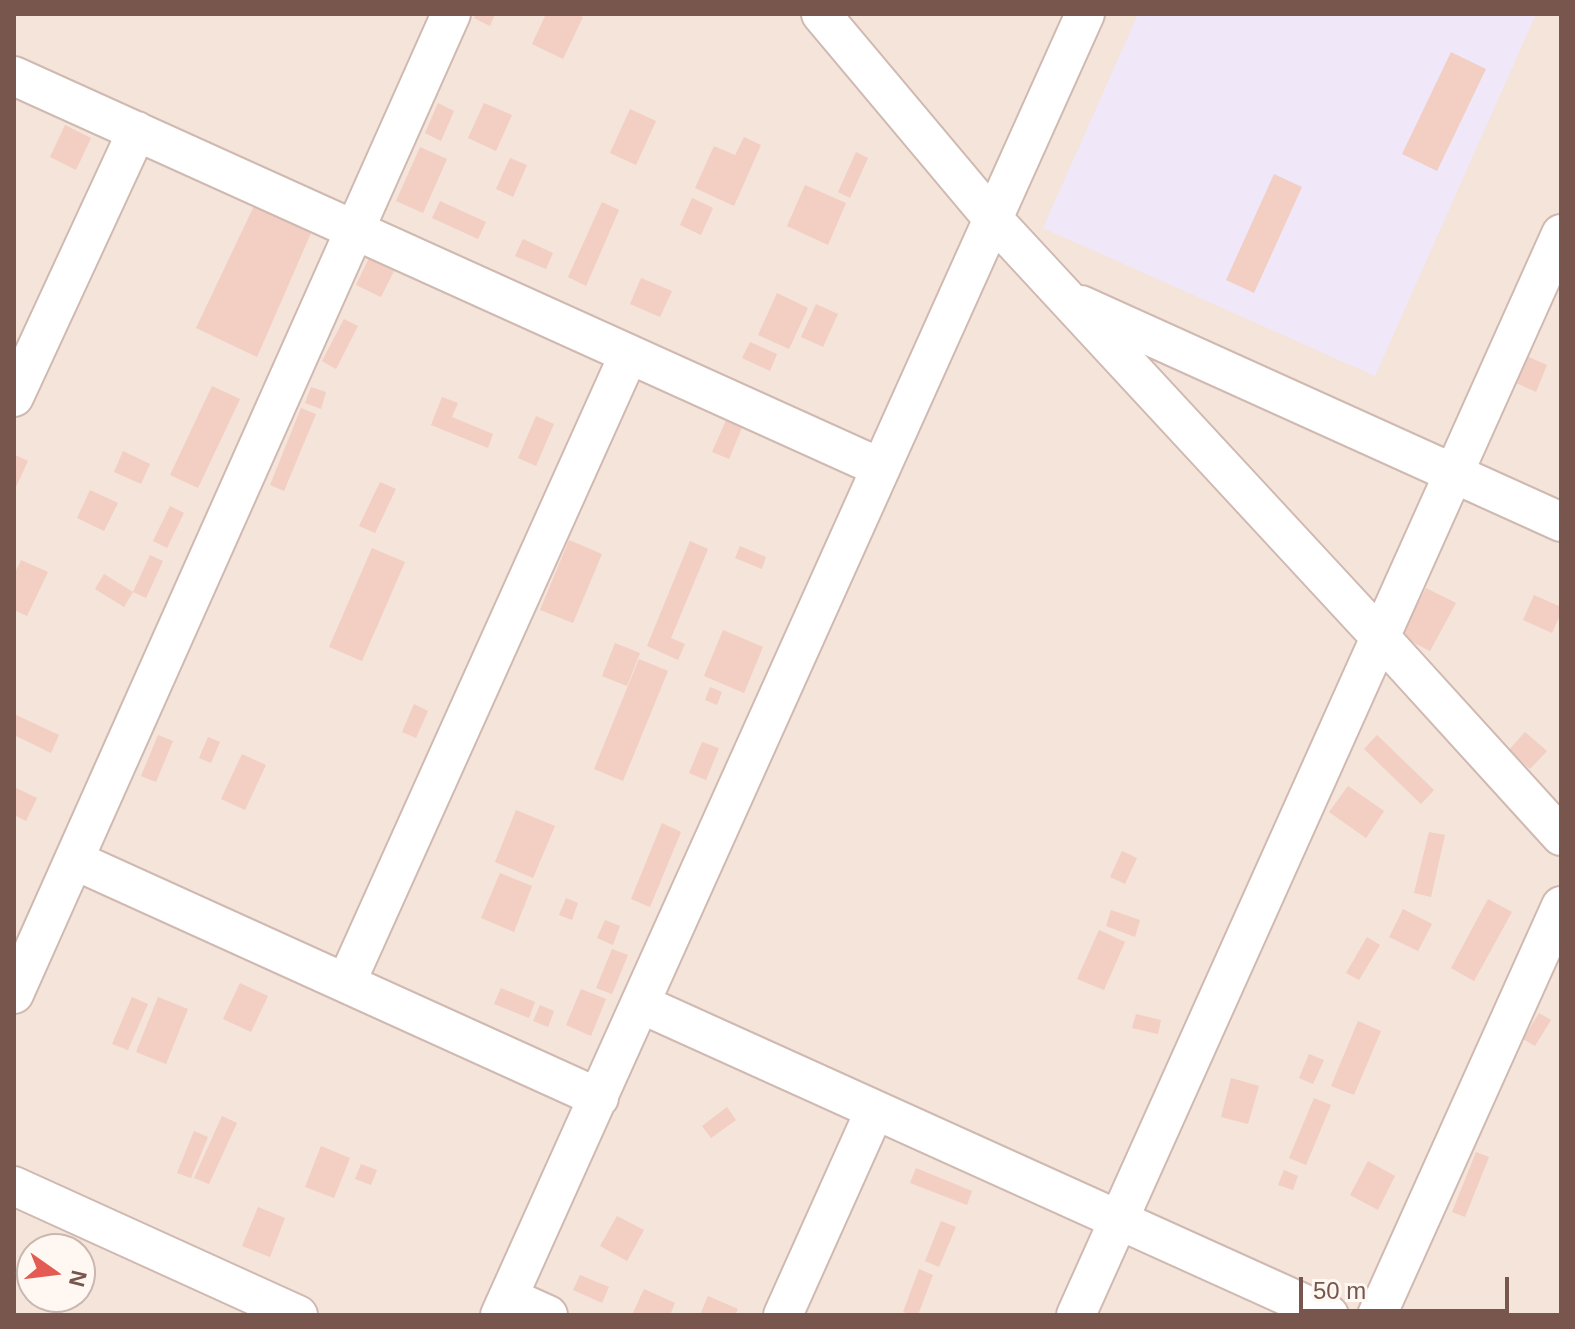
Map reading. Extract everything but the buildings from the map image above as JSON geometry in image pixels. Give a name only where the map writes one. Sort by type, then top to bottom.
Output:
[{"type":"street","points":[[14,994],[451,14]]},
{"type":"street","points":[[821,14],[993,219],[1561,836]]},
{"type":"street","points":[[548,1315],[504,1306],[1085,14]]},
{"type":"street","points":[[14,76],[881,468]]},
{"type":"street","points":[[14,397],[137,131]]},
{"type":"street","points":[[1076,1315],[1561,234]]},
{"type":"street","points":[[1064,297],[1561,522]]},
{"type":"street","points":[[346,983],[629,354]]},
{"type":"street","points":[[74,860],[599,1098]]},
{"type":"street","points":[[1377,1315],[1561,906]]},
{"type":"street","points":[[641,1004],[1329,1315]]},
{"type":"street","points":[[783,1315],[875,1110]]},
{"type":"street","points":[[14,1186],[298,1315]]},
{"type":"shaded area","points":[[14,14],[1561,14],[1561,1315],[14,1315]]},
{"type":"shaded area","points":[[1138,14],[1536,14],[1375,376],[1043,228]]}]
